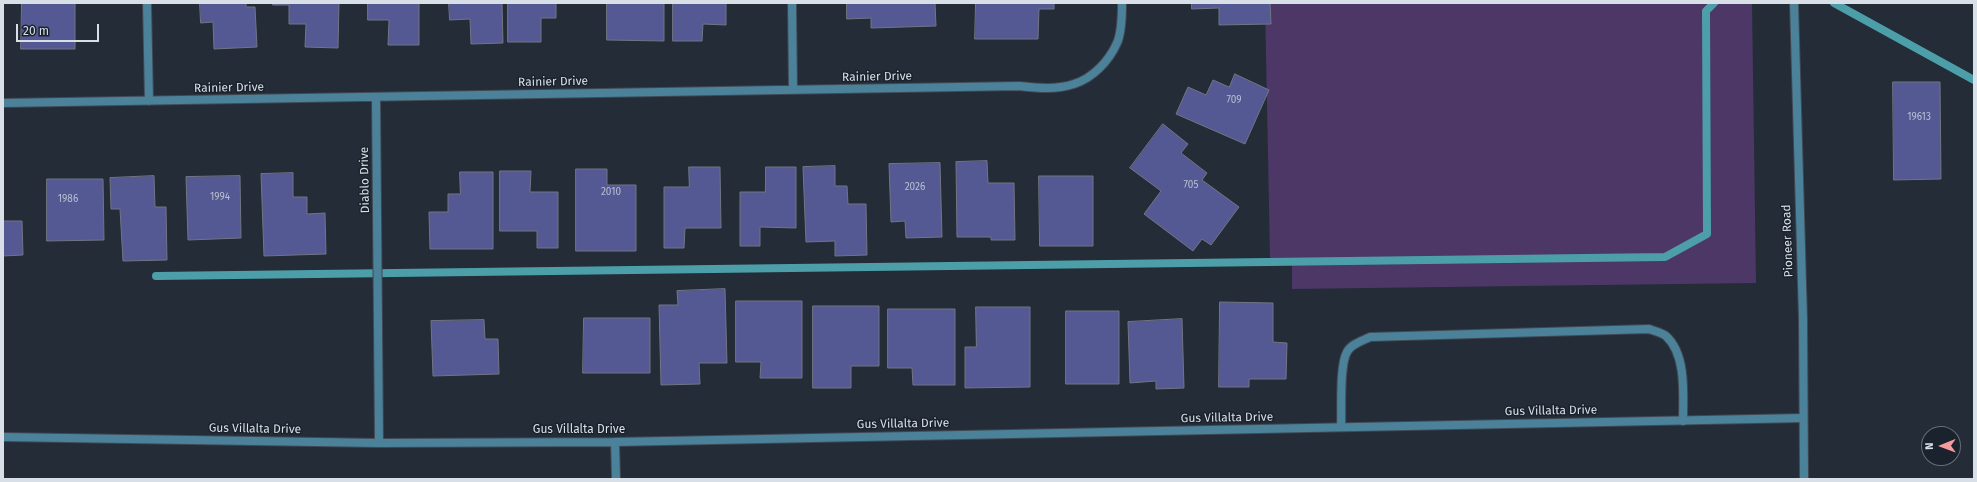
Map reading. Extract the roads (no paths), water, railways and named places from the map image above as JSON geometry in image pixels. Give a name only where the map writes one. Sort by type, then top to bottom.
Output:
[{"type":"street","points":[[147,3],[149,101]]},
{"type":"street","points":[[792,3],[793,90]]},
{"type":"street","name":"Rainier Drive","points":[[3,103],[1019,86],[1048,88],[1074,84],[1099,71],[1117,42],[1122,15],[1122,3]]},
{"type":"street","name":"Pioneer Road","points":[[1794,3],[1803,319],[1804,479]]},
{"type":"street","name":"Diablo Drive","points":[[376,97],[379,443]]},
{"type":"street","points":[[1341,427],[1343,366],[1347,352],[1355,343],[1370,337],[1649,329],[1666,336],[1676,350],[1683,374],[1683,420]]},
{"type":"street","name":"Gus Villalta Drive","points":[[3,437],[379,443],[616,442],[1803,418]]},
{"type":"street","points":[[616,442],[616,479]]},
{"type":"waterway","points":[[156,276],[1665,257],[1707,234],[1706,11],[1714,3]]},
{"type":"waterway","points":[[1834,3],[1974,80]]}]
